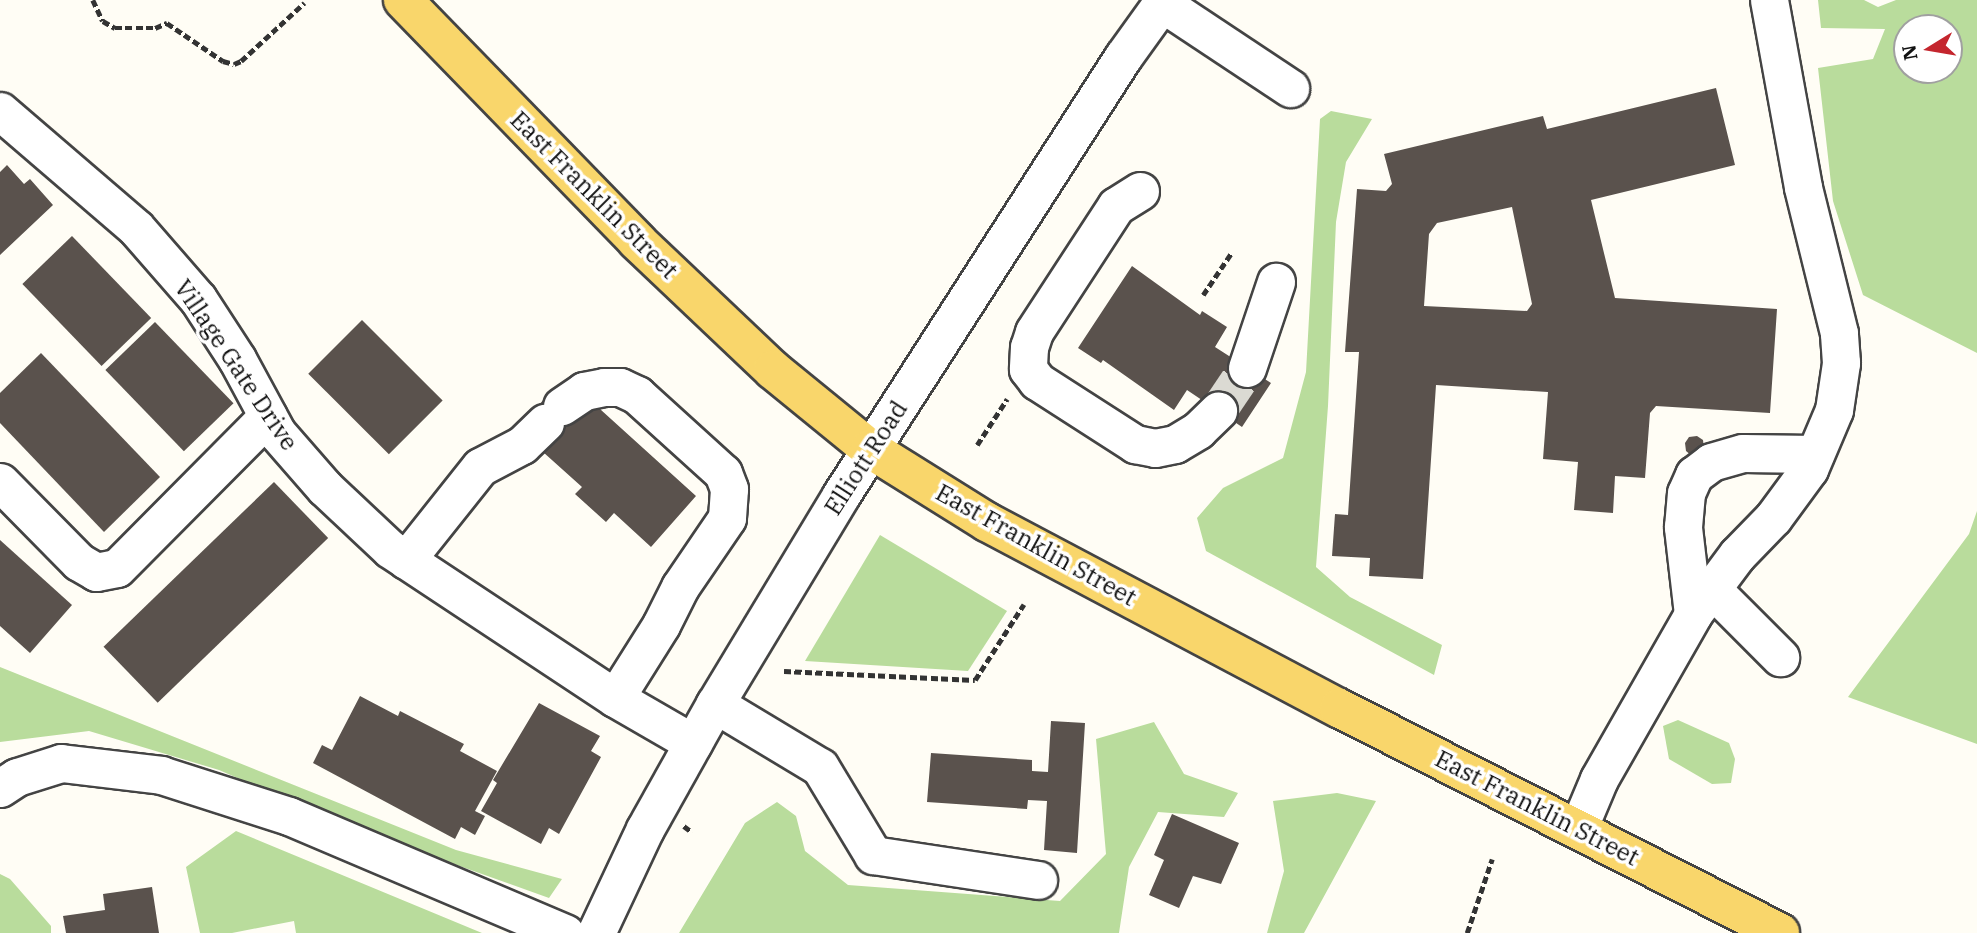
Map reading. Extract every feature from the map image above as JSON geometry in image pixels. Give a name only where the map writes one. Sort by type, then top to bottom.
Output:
[{"type":"main road","name":"East Franklin Street","points":[[402,0],[637,241],[774,370],[870,449],[987,522],[1327,702],[1780,933]]},
{"type":"street","points":[[1578,829],[1599,779],[1702,601],[1773,518],[1809,469],[1834,410],[1841,363],[1839,333],[1803,187],[1769,0]]},
{"type":"street","name":"Elliott Road","points":[[596,933],[645,829],[715,704],[870,449],[1123,57],[1163,1]]},
{"type":"street","points":[[1163,1],[1290,88]]},
{"type":"street","name":"Village Gate Drive","points":[[0,111],[145,239],[198,299],[237,359],[277,433],[324,488],[405,560],[615,698],[693,743]]},
{"type":"street","points":[[1140,191],[1116,206],[1034,332],[1029,347],[1028,369],[1037,381],[1135,444],[1155,448],[1175,444],[1198,430],[1218,411]]},
{"type":"street","points":[[1247,368],[1276,282]]},
{"type":"street","points":[[405,560],[480,467],[522,445],[584,391],[620,387],[637,395],[723,472],[729,489],[727,518],[680,587],[662,625],[615,698]]},
{"type":"street","points":[[0,482],[79,562],[96,572],[117,568],[268,416]]},
{"type":"street","points":[[1780,657],[1702,601],[1683,527],[1686,493],[1694,475],[1711,462],[1743,453],[1815,454]]},
{"type":"street","points":[[715,704],[820,767],[873,855],[1038,880]]},
{"type":"street","points":[[0,788],[17,777],[61,763],[161,775],[289,816],[565,933]]},
{"type":"path","points":[[93,0],[103,21],[115,28],[155,28],[167,23],[223,61],[234,64],[241,61],[304,3]]},
{"type":"path","points":[[1203,295],[1232,252]]},
{"type":"path","points":[[977,445],[1009,395]]},
{"type":"path","points":[[783,671],[975,680],[1024,604]]},
{"type":"path","points":[[1467,933],[1492,859]]},
{"type":"green space","points":[[1818,0],[1864,0],[1878,7],[1896,0],[1977,0],[1977,353],[1863,295],[1833,201],[1818,68],[1873,59],[1885,29],[1821,28]]},
{"type":"green space","points":[[1331,111],[1372,119],[1346,162],[1336,222],[1328,406],[1316,567],[1350,597],[1442,645],[1434,675],[1206,551],[1197,518],[1223,488],[1283,458],[1306,372],[1320,119]]},
{"type":"green space","points":[[1977,511],[1977,744],[1848,697],[1969,534]]},
{"type":"green space","points":[[880,535],[1007,611],[968,671],[805,661]]},
{"type":"green space","points":[[0,667],[456,850],[562,879],[549,898],[353,828],[219,770],[89,731],[0,742]]},
{"type":"green space","points":[[1678,720],[1729,743],[1735,759],[1731,783],[1712,784],[1669,759],[1663,726]]},
{"type":"green space","points":[[1154,722],[1184,774],[1238,793],[1224,817],[1158,812],[1129,867],[1119,933],[679,933],[745,823],[777,802],[796,816],[805,851],[848,885],[1060,901],[1106,854],[1096,739]]},
{"type":"green space","points":[[1337,793],[1376,801],[1304,933],[1267,933],[1284,871],[1273,801]]},
{"type":"green space","points":[[236,831],[482,933],[296,933],[294,921],[232,933],[200,933],[186,867]]},
{"type":"green space","points":[[0,874],[10,879],[51,926],[51,933],[0,933]]},
{"type":"building","points":[[1716,88],[1735,165],[1591,200],[1615,298],[1777,309],[1770,413],[1656,406],[1650,413],[1645,478],[1615,476],[1613,513],[1574,510],[1578,462],[1543,459],[1548,392],[1436,385],[1423,579],[1369,576],[1370,558],[1332,556],[1335,514],[1348,515],[1359,352],[1345,352],[1357,189],[1386,191],[1392,184],[1384,154],[1543,116],[1547,129]],"holes":[[[1512,207],[1532,304],[1527,311],[1424,306],[1429,234],[1437,223]]]},
{"type":"building","points":[[7,165],[24,184],[30,179],[53,205],[0,255],[0,172]]},
{"type":"building","points":[[72,236],[151,318],[102,366],[22,284]]},
{"type":"building","points":[[1132,266],[1200,315],[1202,311],[1227,327],[1215,347],[1271,383],[1242,427],[1187,390],[1174,410],[1103,360],[1101,363],[1078,348]]},
{"type":"building","points":[[362,320],[443,401],[389,454],[308,374]]},
{"type":"building","points":[[155,322],[233,403],[184,451],[105,370]]},
{"type":"building","points":[[41,353],[160,477],[104,532],[0,423],[0,393]]},
{"type":"building","points":[[549,394],[574,417],[590,400],[696,496],[651,547],[614,513],[606,522],[575,494],[582,487],[543,452],[558,435],[533,411]]},
{"type":"building","points":[[1697,436],[1703,440],[1704,448],[1692,456],[1686,451],[1685,443],[1689,437]]},
{"type":"building","points":[[274,482],[328,538],[158,703],[104,647]]},
{"type":"building","points":[[0,540],[72,605],[30,653],[0,626]]},
{"type":"building","points":[[360,696],[398,716],[400,711],[464,744],[460,751],[497,771],[475,811],[485,816],[475,835],[461,827],[455,839],[313,763],[322,745],[332,750]]},
{"type":"building","points":[[539,703],[600,736],[591,751],[601,757],[559,834],[549,828],[541,844],[481,811],[497,783],[493,780]]},
{"type":"building","points":[[1051,721],[1085,723],[1077,853],[1044,850],[1047,801],[1028,800],[1027,809],[927,802],[931,753],[1032,760],[1032,771],[1048,772]]},
{"type":"building","points":[[1172,814],[1239,843],[1221,884],[1193,876],[1179,908],[1149,895],[1164,860],[1154,855]]},
{"type":"building","points":[[152,887],[159,933],[66,933],[63,916],[105,910],[103,894]]},
{"type":"tunnel","points":[[1218,411],[1247,368]]}]
